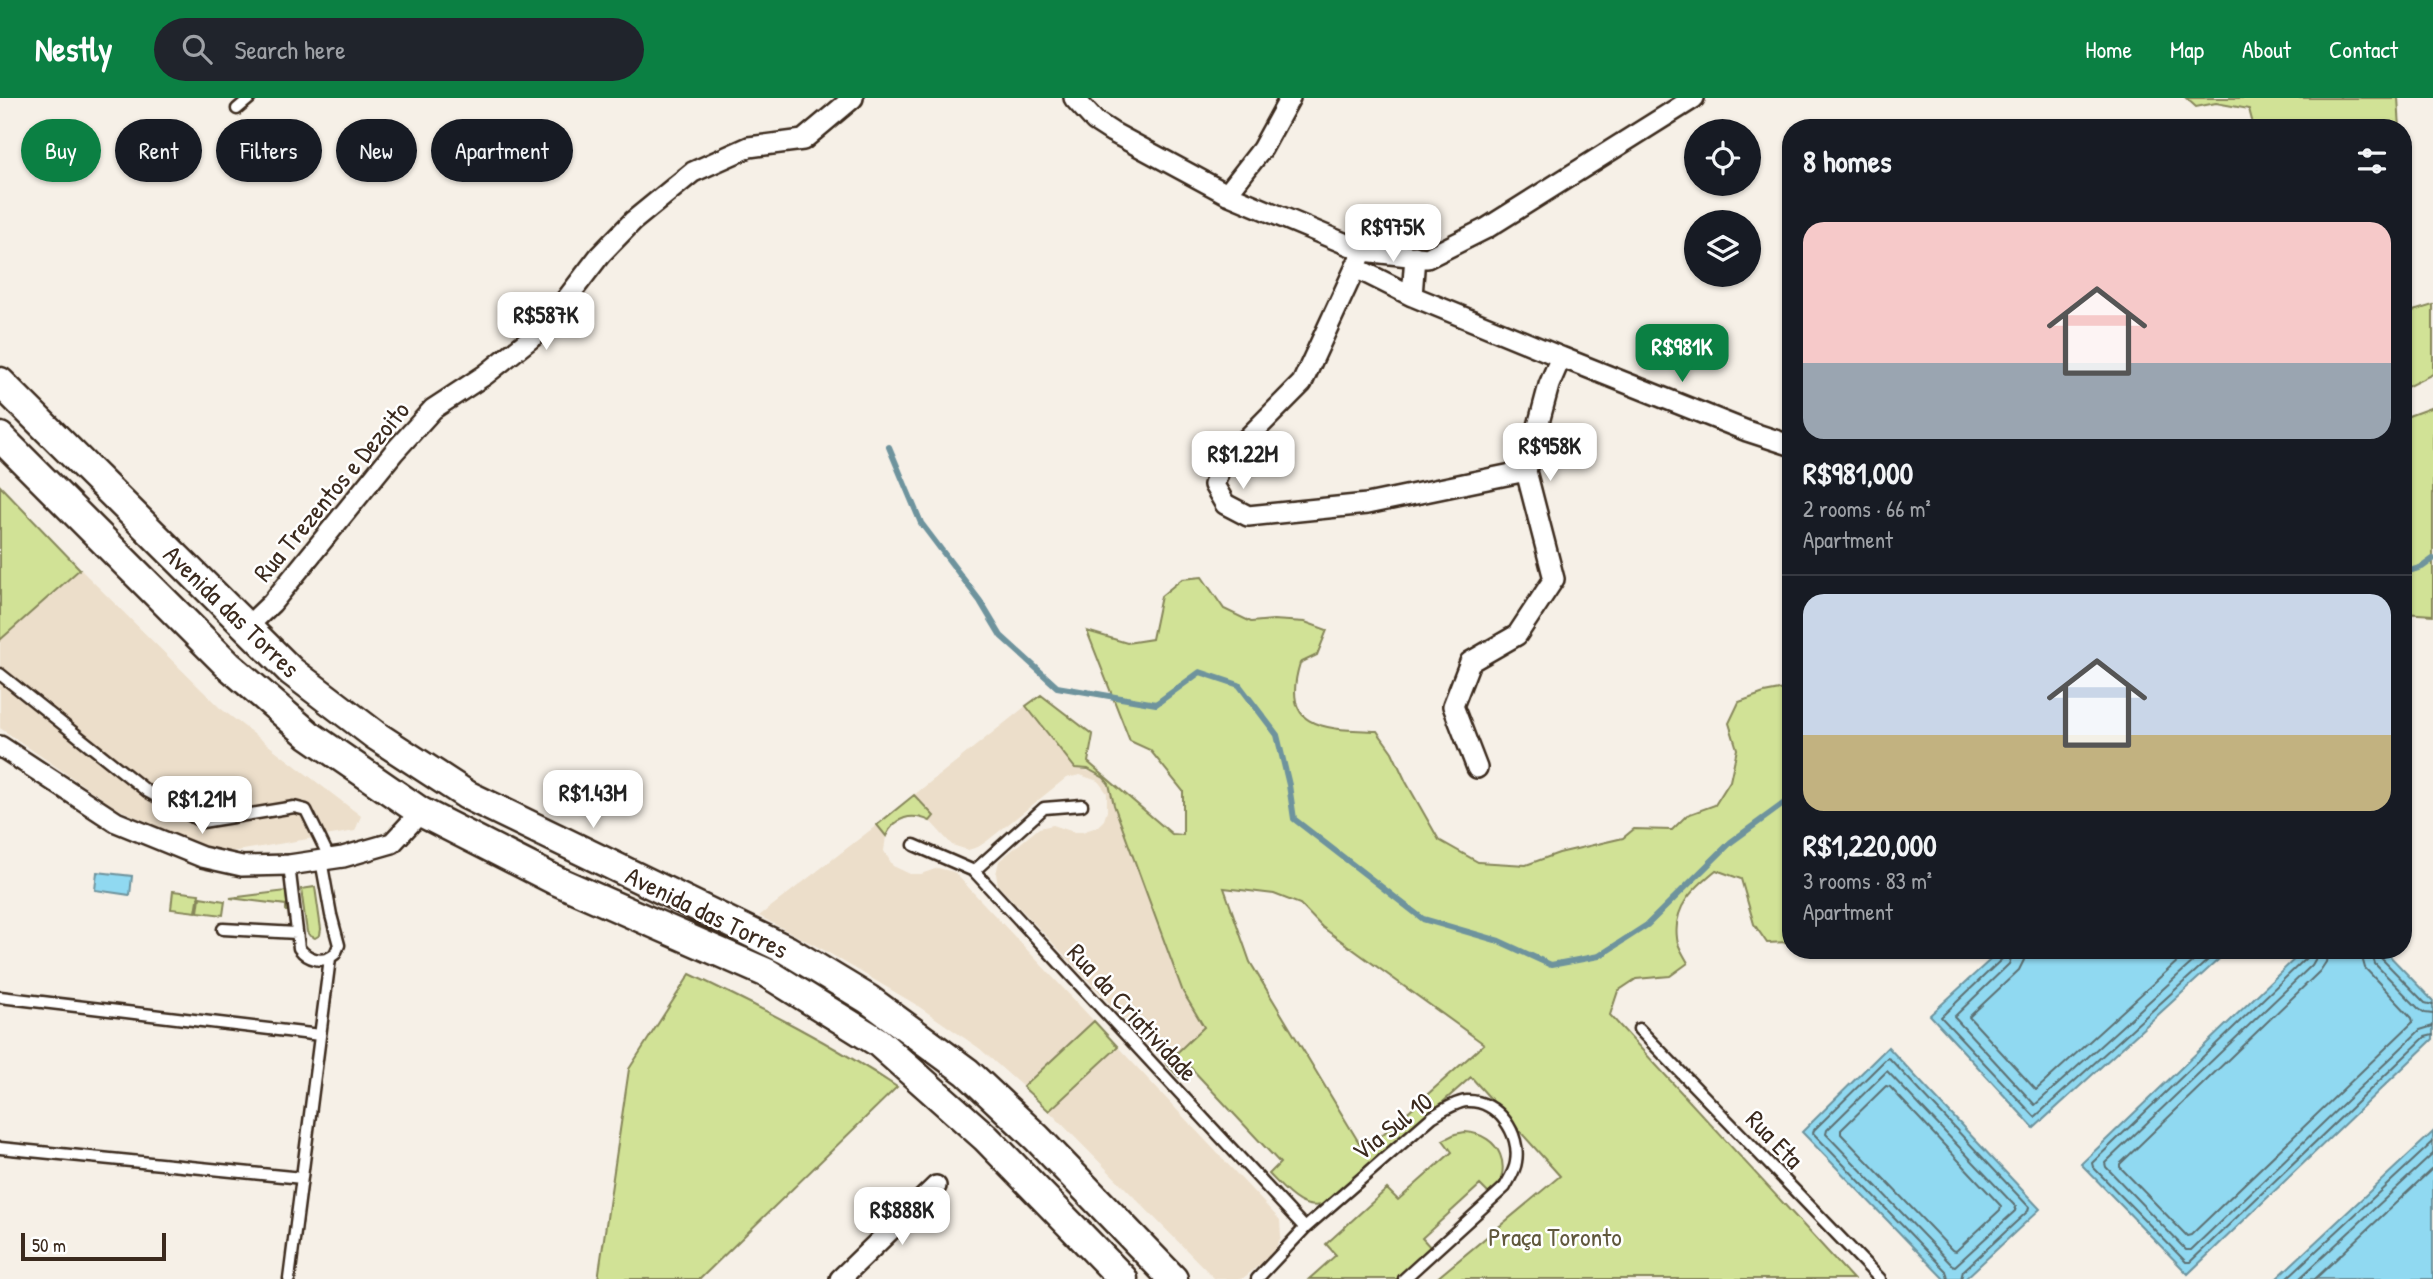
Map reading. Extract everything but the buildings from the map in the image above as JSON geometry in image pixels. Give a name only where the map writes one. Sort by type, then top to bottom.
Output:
[{"type":"main road","name":"Avenida das Torres","points":[[0,382],[291,671],[375,735],[467,795],[787,950],[868,999],[967,1072],[1037,1138],[1173,1279]]},
{"type":"main road","name":"Avenida das Torres","points":[[0,437],[228,665],[309,735],[421,812],[555,880],[767,973],[869,1036],[986,1138],[1123,1279]]},
{"type":"street","name":"Rua Trezentos e Dezoito","points":[[246,628],[272,603],[394,452],[433,409],[485,376],[535,334],[558,310],[600,255],[633,221],[692,172],[749,147],[803,140],[853,98]]},
{"type":"street","points":[[1074,98],[1095,121],[1112,132],[1227,194],[1359,259],[1412,296],[1747,431],[1782,442]]},
{"type":"street","points":[[1227,194],[1262,149],[1290,98]]},
{"type":"street","points":[[1359,259],[1415,256],[1427,258],[1487,228],[1694,98]]},
{"type":"street","points":[[1412,296],[1415,256]]},
{"type":"street","points":[[1359,259],[1302,383],[1220,465],[1214,485],[1225,504],[1248,516],[1367,504],[1526,471]]},
{"type":"street","points":[[1477,768],[1453,706],[1470,662],[1517,635],[1554,579],[1526,471],[1549,385],[1561,357]]},
{"type":"street","points":[[0,746],[116,822],[202,857],[242,866],[289,865],[326,860],[392,843],[421,812]]},
{"type":"street","points":[[840,1279],[936,1186]]},
{"type":"lane","points":[[237,109],[250,98]]},
{"type":"lane","points":[[0,674],[148,792],[202,822],[294,807],[306,810],[326,860],[331,915],[340,945],[330,958],[289,1279]]},
{"type":"lane","points":[[974,871],[1044,808],[1082,805]]},
{"type":"lane","name":"Rua da Criatividade","points":[[915,845],[974,871],[1305,1228]]},
{"type":"lane","points":[[289,865],[299,948],[314,959],[330,958]]},
{"type":"lane","points":[[223,929],[297,933]]},
{"type":"lane","points":[[0,997],[320,1035]]},
{"type":"lane","name":"Rua Eta","points":[[1639,1028],[1881,1279]]},
{"type":"lane","name":"Via Sul 10","points":[[1257,1279],[1305,1228],[1432,1116],[1467,1101],[1486,1106],[1503,1117],[1512,1130],[1517,1160],[1513,1173],[1505,1187],[1405,1279]]},
{"type":"lane","points":[[0,1148],[302,1178]]},
{"type":"shaded area","points":[[80,569],[220,708],[361,816],[355,831],[219,854],[116,808],[0,728],[0,640]]},
{"type":"shaded area","points":[[1026,706],[1075,768],[1097,773],[1109,784],[1114,805],[1183,992],[1205,1027],[1166,1063],[998,885],[996,874],[999,861],[1039,828],[1053,825],[1082,832],[1097,827],[1104,820],[1107,793],[1098,781],[1080,775],[1066,778],[987,841],[968,850],[952,845],[930,821],[934,816],[914,795]]},
{"type":"shaded area","points":[[877,825],[886,836],[884,851],[893,866],[910,874],[921,874],[938,868],[954,872],[1094,1021],[1023,1087],[979,1048],[915,1004],[822,949],[759,916]]},
{"type":"shaded area","points":[[1118,1047],[1280,1220],[1281,1237],[1273,1254],[1242,1279],[1215,1279],[1049,1111]]},
{"type":"green space","points":[[2186,98],[2398,98],[2399,119],[2252,119],[2249,109],[2216,103],[2196,107]]},
{"type":"green space","points":[[2433,305],[2433,374],[2412,384],[2412,311]]},
{"type":"green space","points":[[2433,407],[2433,615],[2412,614],[2412,415]]},
{"type":"green space","points":[[0,486],[80,569],[0,640]]},
{"type":"green space","name":"Praça Toronto","points":[[1202,577],[1224,609],[1251,622],[1305,622],[1327,630],[1317,655],[1300,663],[1295,685],[1296,702],[1302,714],[1325,727],[1377,731],[1392,752],[1439,840],[1478,862],[1526,865],[1559,853],[1623,838],[1634,829],[1672,830],[1687,815],[1715,805],[1730,781],[1737,749],[1729,723],[1739,702],[1782,690],[1782,942],[1767,943],[1754,924],[1741,879],[1716,870],[1693,891],[1678,916],[1677,941],[1688,963],[1670,976],[1636,979],[1618,991],[1610,1015],[1853,1279],[1436,1279],[1560,1176],[1471,1077],[1330,1203],[1311,1206],[1288,1194],[1269,1174],[1280,1163],[1190,1067],[1179,1077],[1166,1063],[1204,1027],[1183,992],[1114,805],[1109,784],[1088,769],[1075,768],[1026,706],[1041,695],[1093,735],[1088,762],[1172,834],[1183,835],[1183,791],[1150,750],[1130,741],[1087,631],[1127,643],[1152,639],[1161,596],[1182,579]],"holes":[[[1224,888],[1274,894],[1300,904],[1322,927],[1484,1044],[1364,1151],[1250,962]]]},
{"type":"green space","points":[[914,795],[934,816],[930,821],[917,817],[899,820],[886,836],[877,825]]},
{"type":"green space","points":[[315,887],[321,929],[320,935],[315,938],[307,932],[301,889]]},
{"type":"green space","points":[[173,891],[199,894],[196,912],[171,909]]},
{"type":"green space","points":[[286,891],[288,911],[286,905],[230,898]]},
{"type":"green space","points":[[200,897],[225,901],[223,915],[198,912]]},
{"type":"green space","points":[[690,974],[796,1027],[897,1087],[700,1279],[598,1279],[629,1069]]},
{"type":"green space","points":[[1094,1021],[1118,1047],[1049,1111],[1023,1087]]},
{"type":"green space","points":[[1465,1132],[1487,1139],[1500,1155],[1502,1175],[1491,1196],[1480,1185],[1422,1238],[1432,1249],[1399,1279],[1309,1279],[1336,1255],[1326,1244],[1387,1189],[1398,1200],[1452,1152],[1443,1140]]},
{"type":"water","points":[[97,872],[132,876],[130,895],[95,890]]},
{"type":"water","points":[[1991,959],[2219,959],[2034,1128],[1930,1015]]},
{"type":"water","points":[[2295,959],[2393,959],[2433,1001],[2433,1039],[2188,1274],[2081,1164]]},
{"type":"water","points":[[1888,1047],[2040,1209],[1965,1279],[1944,1279],[1802,1132]]},
{"type":"water","points":[[2433,1132],[2433,1279],[2276,1279]]},
{"type":"waterway","points":[[889,447],[921,523],[980,601],[1001,636],[1057,687],[1156,704],[1200,672],[1239,685],[1277,735],[1294,819],[1423,919],[1499,941],[1551,965],[1599,956],[1647,925],[1731,842],[1782,805]]},
{"type":"waterway","points":[[2412,570],[2433,559]]}]
